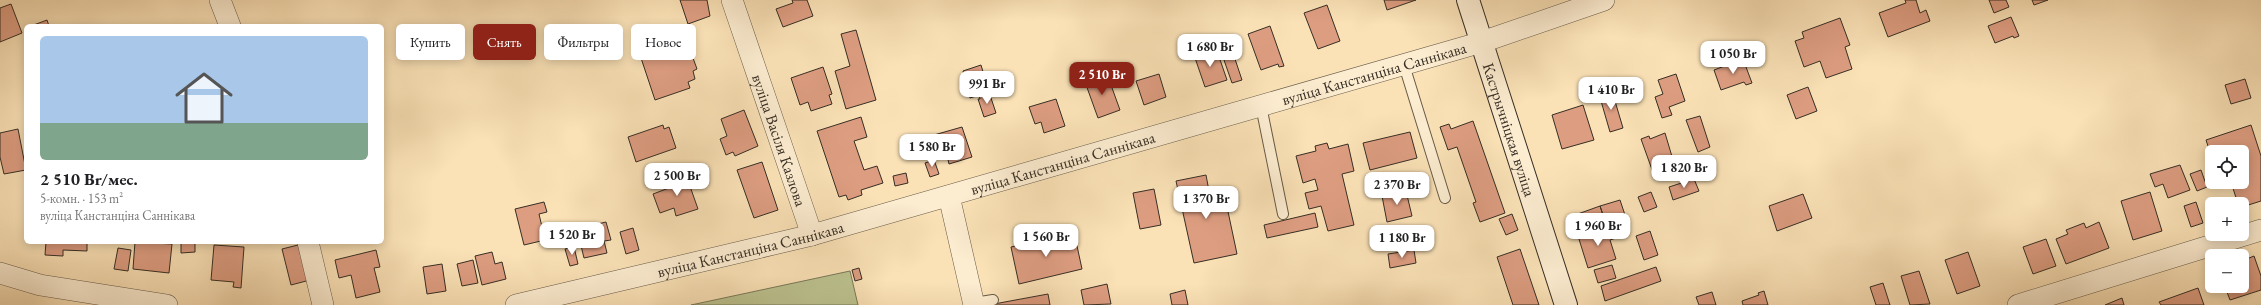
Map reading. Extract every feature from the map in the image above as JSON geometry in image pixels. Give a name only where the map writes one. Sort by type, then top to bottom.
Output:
[{"type":"main road","name":"Кастрычніцкая вуліца","points":[[1468,0],[1566,305]]},
{"type":"street","points":[[220,0],[229,24]]},
{"type":"street","name":"вуліца Васіля Казлова","points":[[732,0],[812,236]]},
{"type":"street","name":"вуліца Канстанціна Саннікава","points":[[516,305],[812,236],[1482,42],[1604,0]]},
{"type":"street","points":[[949,196],[980,303]]},
{"type":"street","points":[[2018,305],[2261,230]]},
{"type":"street","points":[[309,244],[324,305]]},
{"type":"street","points":[[0,273],[40,285],[167,305]]},
{"type":"lane","points":[[1404,65],[1445,198]]},
{"type":"lane","points":[[1261,106],[1283,214]]},
{"type":"green space","points":[[850,271],[858,305],[691,305]]},
{"type":"building","points":[[680,0],[707,0],[710,16],[688,24]]},
{"type":"building","points":[[792,0],[807,0],[813,16],[783,27],[776,9],[793,3]]},
{"type":"building","points":[[1384,0],[1416,0],[1387,10]]},
{"type":"building","points":[[1905,0],[1916,0],[1920,13],[1926,10],[1930,21],[1888,37],[1879,13],[1906,3]]},
{"type":"building","points":[[1989,0],[2006,0],[2009,7],[1994,13]]},
{"type":"building","points":[[2032,0],[2048,0],[2034,5]]},
{"type":"building","points":[[11,4],[22,33],[0,42],[0,8]]},
{"type":"building","points":[[1327,5],[1340,41],[1318,49],[1304,13]]},
{"type":"building","points":[[2011,17],[2019,36],[2014,38],[2013,36],[1995,43],[1988,26]]},
{"type":"building","points":[[1840,18],[1850,45],[1845,47],[1852,69],[1826,78],[1820,61],[1804,67],[1795,41],[1804,38],[1802,32]]},
{"type":"building","points":[[47,20],[48,24],[36,24]]},
{"type":"building","points":[[1270,26],[1284,66],[1279,67],[1278,64],[1261,70],[1248,34]]},
{"type":"building","points":[[856,30],[876,100],[846,109],[835,71],[850,66],[841,34]]},
{"type":"building","points":[[1216,48],[1227,80],[1205,87],[1194,55]]},
{"type":"building","points":[[1234,56],[1242,80],[1232,83],[1224,60]]},
{"type":"building","points":[[1743,59],[1752,83],[1746,85],[1744,82],[1721,90],[1714,70]]},
{"type":"building","points":[[642,60],[694,60],[697,69],[693,71],[695,79],[688,82],[690,88],[655,100]]},
{"type":"building","points":[[981,65],[989,92],[970,98],[963,71]]},
{"type":"building","points":[[823,67],[832,94],[829,95],[832,104],[811,111],[808,102],[800,105],[791,78]]},
{"type":"building","points":[[1107,74],[1120,110],[1098,118],[1085,82]]},
{"type":"building","points":[[1159,74],[1166,97],[1144,105],[1136,81]]},
{"type":"building","points":[[1676,74],[1685,101],[1669,107],[1672,115],[1662,118],[1655,97],[1663,94],[1658,80]]},
{"type":"building","points":[[2245,79],[2251,98],[2231,104],[2225,85]]},
{"type":"building","points":[[1808,87],[1817,111],[1796,119],[1787,95]]},
{"type":"building","points":[[1612,91],[1623,128],[1610,132],[1599,94]]},
{"type":"building","points":[[989,92],[996,113],[984,117],[978,99],[980,99],[979,95]]},
{"type":"building","points":[[1056,99],[1065,126],[1044,133],[1041,122],[1035,124],[1029,107]]},
{"type":"building","points":[[1583,105],[1594,140],[1562,149],[1552,115]]},
{"type":"building","points":[[744,110],[758,146],[735,156],[733,152],[726,155],[720,139],[727,136],[721,119]]},
{"type":"building","points":[[1700,116],[1710,147],[1698,152],[1686,120]]},
{"type":"building","points":[[861,117],[867,137],[854,141],[864,170],[877,166],[883,183],[861,190],[862,195],[848,200],[846,195],[839,197],[817,131]]},
{"type":"building","points":[[1473,121],[1505,213],[1480,222],[1473,203],[1476,202],[1457,147],[1448,150],[1440,127],[1449,124],[1451,129]]},
{"type":"building","points":[[663,125],[664,129],[669,127],[676,148],[636,162],[628,137]]},
{"type":"building","points":[[2251,125],[2261,156],[2261,201],[2249,205],[2249,197],[2236,197],[2233,189],[2249,189],[2249,145],[2208,145],[2206,140]]},
{"type":"building","points":[[962,127],[972,157],[949,164],[945,147],[938,149],[934,135]]},
{"type":"building","points":[[18,129],[24,160],[24,170],[4,174],[0,157],[0,133]]},
{"type":"building","points":[[1410,132],[1417,158],[1370,170],[1363,143]]},
{"type":"building","points":[[1665,133],[1676,170],[1655,178],[1641,139],[1649,136],[1650,139]]},
{"type":"building","points":[[1327,143],[1329,149],[1348,144],[1354,171],[1342,174],[1354,225],[1328,231],[1321,206],[1309,209],[1305,193],[1318,190],[1315,179],[1303,183],[1296,156],[1316,151],[1315,146]]},
{"type":"building","points":[[934,160],[939,174],[930,177],[925,163]]},
{"type":"building","points":[[762,162],[778,210],[754,218],[737,170]]},
{"type":"building","points":[[2180,165],[2190,190],[2168,198],[2163,184],[2155,187],[2150,174]]},
{"type":"building","points":[[2201,170],[2205,181],[2205,188],[2197,191],[2190,174]]},
{"type":"building","points":[[906,173],[908,183],[895,186],[893,176]]},
{"type":"building","points":[[686,175],[698,209],[676,216],[674,208],[660,213],[653,194],[669,188],[667,182]]},
{"type":"building","points":[[1206,175],[1209,191],[1223,188],[1237,254],[1194,263],[1176,181]]},
{"type":"building","points":[[1694,179],[1699,191],[1673,200],[1669,187]]},
{"type":"building","points":[[1154,189],[1161,225],[1140,229],[1133,193]]},
{"type":"building","points":[[1406,191],[1412,216],[1387,222],[1382,196]]},
{"type":"building","points":[[1651,192],[1657,207],[1644,212],[1638,197]]},
{"type":"building","points":[[2150,192],[2162,231],[2133,240],[2121,201]]},
{"type":"building","points":[[1803,194],[1812,218],[1777,231],[1769,206]]},
{"type":"building","points":[[1620,200],[1626,218],[1606,224],[1600,206]]},
{"type":"building","points":[[544,202],[547,212],[539,214],[545,240],[524,245],[515,209]]},
{"type":"building","points":[[2196,202],[2203,223],[2191,227],[2184,206]]},
{"type":"building","points":[[1600,206],[1605,221],[1580,229],[1575,215]]},
{"type":"building","points":[[1315,213],[1318,227],[1267,238],[1264,225]]},
{"type":"building","points":[[1512,214],[1518,230],[1506,235],[1499,219]]},
{"type":"building","points":[[606,222],[611,240],[604,241],[607,253],[584,258],[577,229]]},
{"type":"building","points":[[2099,222],[2109,248],[2066,264],[2056,239],[2068,234],[2066,230],[2084,223],[2086,228]]},
{"type":"building","points":[[1605,227],[1606,231],[1613,229],[1616,238],[1610,240],[1616,259],[1588,268],[1578,236]]},
{"type":"building","points":[[633,228],[639,250],[626,254],[620,232]]},
{"type":"building","points":[[1650,231],[1658,255],[1644,260],[1636,236]]},
{"type":"building","points":[[1074,232],[1082,269],[1019,284],[1011,247]]},
{"type":"building","points":[[2046,239],[2056,266],[2033,274],[2023,247]]},
{"type":"building","points":[[46,244],[87,244],[87,251],[63,250],[63,256],[45,255]]},
{"type":"building","points":[[135,244],[172,244],[169,273],[133,269]]},
{"type":"building","points":[[181,244],[195,244],[195,252],[181,253]]},
{"type":"building","points":[[302,244],[310,280],[291,285],[282,249]]},
{"type":"building","points":[[214,245],[244,247],[241,288],[233,287],[234,282],[211,280]]},
{"type":"building","points":[[574,247],[578,264],[570,266],[565,249]]},
{"type":"building","points":[[118,248],[131,250],[128,271],[114,269]]},
{"type":"building","points":[[1520,249],[1539,305],[1513,305],[1497,257]]},
{"type":"building","points":[[376,250],[380,267],[374,268],[380,292],[356,298],[351,275],[339,278],[335,260]]},
{"type":"building","points":[[1414,250],[1416,263],[1390,268],[1388,254]]},
{"type":"building","points":[[492,252],[495,264],[502,262],[506,279],[482,285],[475,256]]},
{"type":"building","points":[[1968,252],[1980,286],[1957,294],[1945,260]]},
{"type":"building","points":[[2254,256],[2261,276],[2261,290],[2230,300],[2227,293],[2249,293],[2249,258]]},
{"type":"building","points":[[473,260],[478,283],[462,286],[457,264]]},
{"type":"building","points":[[442,264],[446,291],[427,294],[423,267]]},
{"type":"building","points":[[1612,265],[1616,278],[1598,283],[1594,270]]},
{"type":"building","points":[[1656,267],[1661,281],[1605,301],[1601,286]]},
{"type":"building","points":[[859,268],[862,279],[855,281],[852,270]]},
{"type":"building","points":[[1919,271],[1930,304],[1910,305],[1901,276]]},
{"type":"building","points":[[1883,283],[1890,305],[1876,305],[1870,287]]},
{"type":"building","points":[[1107,284],[1111,304],[1084,305],[1081,290]]},
{"type":"building","points":[[2198,288],[2204,305],[2161,305],[2159,302]]},
{"type":"building","points":[[1185,290],[1188,305],[1172,305],[1170,294]]},
{"type":"building","points":[[1764,291],[1768,305],[1743,305],[1742,301],[1759,295],[1758,293]]},
{"type":"building","points":[[1712,292],[1716,305],[1699,305],[1696,297]]},
{"type":"building","points":[[1048,294],[1050,305],[994,305],[994,304]]},
{"type":"building","points":[[2122,298],[2124,305],[2105,305]]}]
